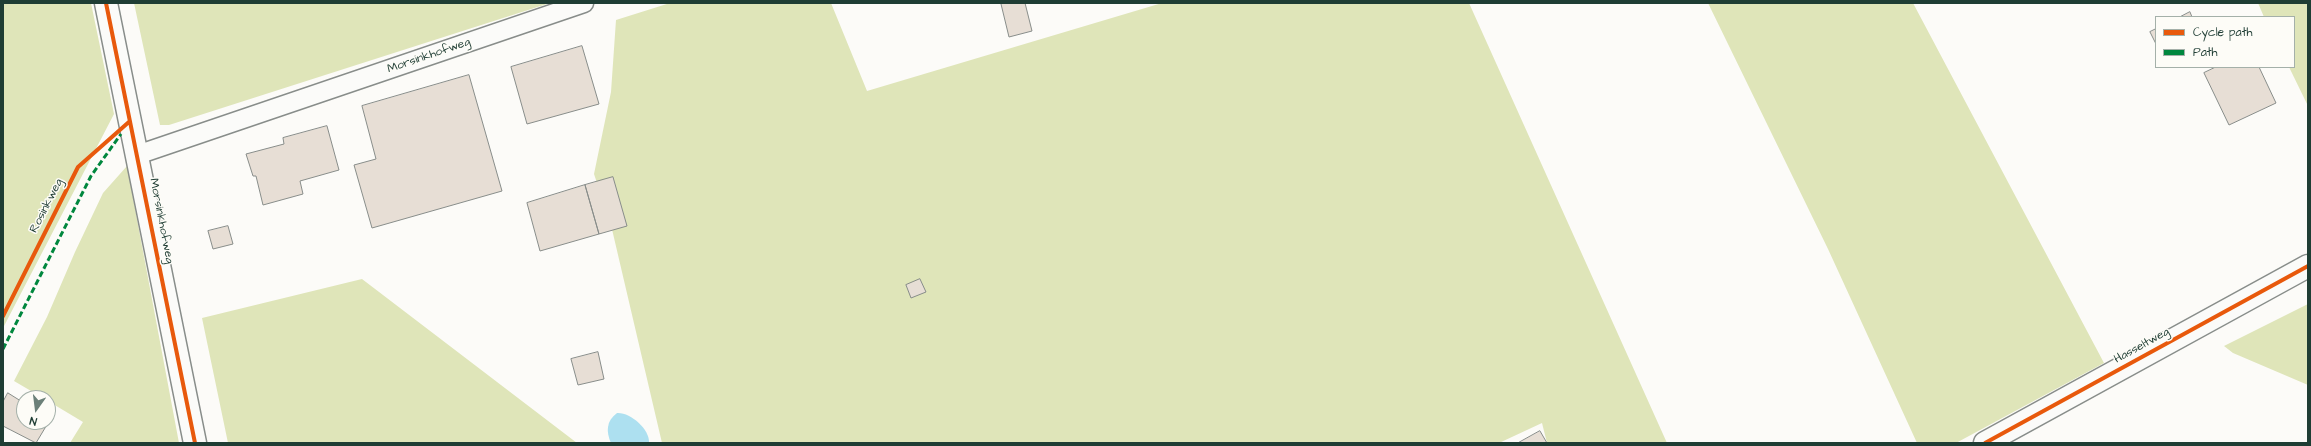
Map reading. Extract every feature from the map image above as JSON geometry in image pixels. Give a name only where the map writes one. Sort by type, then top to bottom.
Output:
[{"type":"street","name":"Morsinkhofweg","points":[[106,3],[195,443]]},
{"type":"street","name":"Hasseltweg","points":[[1985,443],[2308,266]]},
{"type":"lane","name":"Morsinkhofweg","points":[[137,155],[584,3]]},
{"type":"green space","points":[[3,3],[91,3],[114,114],[3,328]]},
{"type":"green space","points":[[134,3],[550,3],[169,125],[160,125]]},
{"type":"green space","points":[[670,3],[831,3],[867,91],[1162,3],[1469,3],[1667,443],[1547,443],[1542,423],[1499,443],[662,443],[611,225],[594,174],[611,92],[616,20]]},
{"type":"green space","points":[[1708,3],[1913,3],[2104,363],[1956,443],[1917,443],[1828,249]]},
{"type":"green space","points":[[2258,3],[2308,3],[2308,106],[2289,68],[2295,68],[2295,16],[2264,16]]},
{"type":"green space","points":[[127,166],[179,443],[70,443],[83,422],[56,406],[56,390],[29,390],[14,381],[47,317],[75,252],[103,193]]},
{"type":"green space","points":[[362,279],[577,443],[228,443],[202,318]]},
{"type":"green space","points":[[2308,304],[2308,385],[2233,353],[2224,346]]},
{"type":"water","points":[[617,413],[628,415],[638,422],[646,432],[649,443],[611,443],[608,435],[608,427],[613,416]]},
{"type":"building","points":[[1025,3],[1032,31],[1009,37],[1001,4]]},
{"type":"building","points":[[2190,12],[2192,16],[2182,16]]},
{"type":"building","points":[[2155,30],[2155,42],[2150,32]]},
{"type":"building","points":[[582,46],[599,104],[527,124],[511,67]]},
{"type":"building","points":[[2214,68],[2259,68],[2276,103],[2229,125],[2204,73]]},
{"type":"building","points":[[469,75],[502,191],[372,228],[354,165],[376,159],[362,106]]},
{"type":"building","points":[[327,126],[339,170],[300,181],[303,194],[263,205],[256,176],[253,176],[246,154],[284,144],[283,138]]},
{"type":"building","points":[[613,177],[627,226],[599,234],[585,185]]},
{"type":"building","points":[[585,185],[599,234],[540,251],[527,203]]},
{"type":"building","points":[[228,226],[233,244],[213,249],[208,231]]},
{"type":"building","points":[[920,279],[926,292],[911,298],[906,285]]},
{"type":"building","points":[[598,352],[604,379],[578,385],[571,359]]},
{"type":"building","points":[[8,393],[16,398],[16,430],[44,430],[36,443],[3,426],[3,402]]},
{"type":"building","points":[[1540,431],[1547,443],[1518,443]]},
{"type":"marked path","points":[[3,349],[91,176],[121,134]]},
{"type":"cycle path","points":[[106,3],[195,443]]},
{"type":"cycle path","name":"Rosinkweg","points":[[3,316],[78,167],[130,121]]},
{"type":"cycle path","points":[[1985,443],[2308,266]]}]
